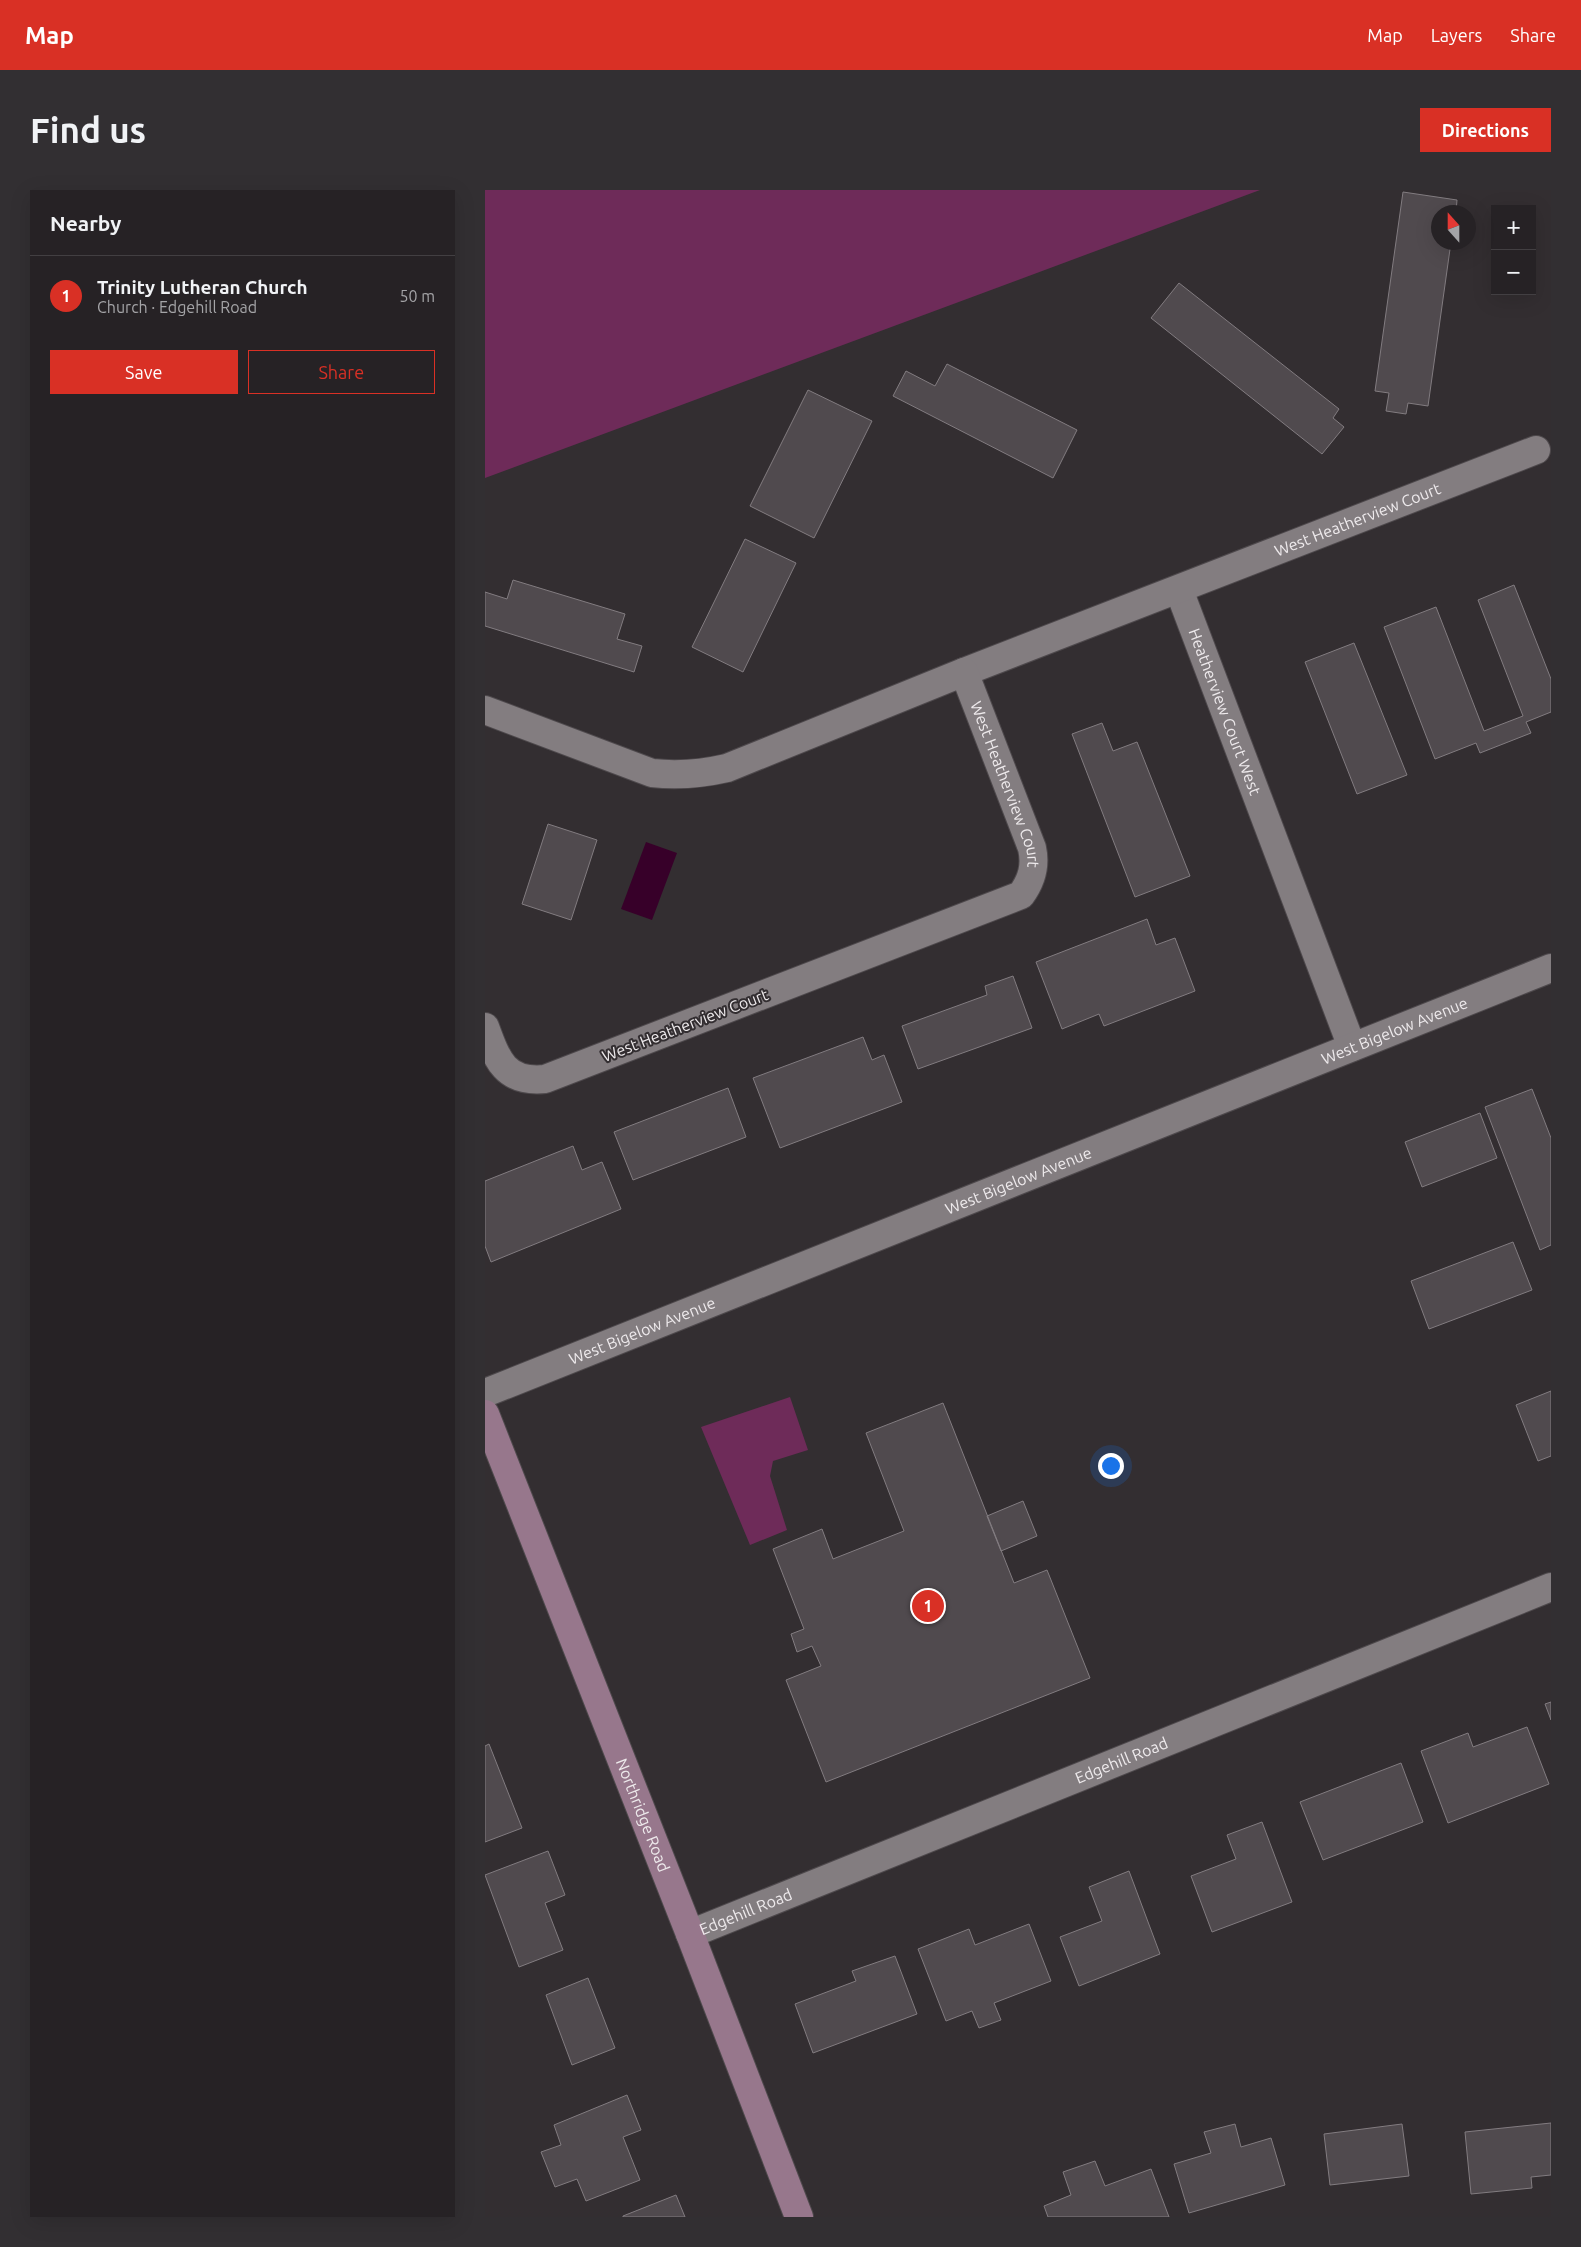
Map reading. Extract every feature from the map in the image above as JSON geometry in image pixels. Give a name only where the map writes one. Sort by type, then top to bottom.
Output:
[{"type":"main road","name":"Northridge Road","points":[[485,1414],[690,1934],[799,2217]]},
{"type":"street","name":"West Heatherview Court","points":[[1179,590],[1536,450]]},
{"type":"street","points":[[485,710],[652,773],[677,776],[703,774],[727,768],[964,672],[1179,590]]},
{"type":"street","name":"Heatherview Court West","points":[[1179,590],[1352,1047]]},
{"type":"street","name":"West Heatherview Court","points":[[485,1027],[500,1062],[509,1072],[520,1078],[545,1078],[1021,895],[1030,883],[1035,861],[1032,848],[964,672]]},
{"type":"street","name":"West Bigelow Avenue","points":[[485,1393],[1551,968]]},
{"type":"street","name":"Edgehill Road","points":[[690,1934],[1551,1586]]},
{"type":"shaded area","points":[[485,190],[1260,190],[485,478]]},
{"type":"shaded area","points":[[646,842],[677,853],[652,920],[621,909]]},
{"type":"shaded area","points":[[790,1397],[808,1450],[773,1461],[770,1476],[787,1530],[750,1545],[701,1427]]},
{"type":"building","points":[[1403,192],[1457,200],[1457,205],[1431,205],[1431,250],[1450,250],[1428,406],[1408,403],[1406,414],[1386,411],[1389,393],[1375,391]]},
{"type":"building","points":[[1179,283],[1339,409],[1333,418],[1344,427],[1322,454],[1151,318]]},
{"type":"building","points":[[947,364],[1077,430],[1053,478],[893,396],[906,371],[935,386]]},
{"type":"building","points":[[808,390],[872,421],[814,538],[750,506]]},
{"type":"building","points":[[745,539],[796,563],[743,672],[692,647]]},
{"type":"building","points":[[513,580],[625,614],[617,639],[642,646],[634,672],[485,626],[485,592],[507,599]]},
{"type":"building","points":[[1514,585],[1551,679],[1551,712],[1526,722],[1531,733],[1480,753],[1476,743],[1435,759],[1384,627],[1436,607],[1484,731],[1523,716],[1478,600]]},
{"type":"building","points":[[1354,643],[1407,775],[1357,794],[1305,662]]},
{"type":"building","points":[[1102,723],[1113,751],[1137,742],[1190,876],[1135,897],[1072,734]]},
{"type":"building","points":[[548,824],[597,840],[571,920],[522,904]]},
{"type":"building","points":[[1147,919],[1156,945],[1175,938],[1195,991],[1104,1026],[1099,1014],[1062,1029],[1036,962]]},
{"type":"building","points":[[1013,976],[1032,1028],[918,1069],[902,1026],[987,995],[985,986]]},
{"type":"building","points":[[863,1037],[872,1060],[884,1055],[902,1102],[780,1148],[753,1078]]},
{"type":"building","points":[[728,1088],[746,1137],[633,1180],[614,1132]]},
{"type":"building","points":[[1532,1089],[1551,1138],[1551,1245],[1540,1250],[1485,1107]]},
{"type":"building","points":[[1480,1113],[1497,1158],[1422,1187],[1405,1142]]},
{"type":"building","points":[[573,1146],[582,1170],[602,1162],[621,1209],[491,1262],[485,1246],[485,1181]]},
{"type":"building","points":[[1513,1242],[1532,1290],[1429,1329],[1411,1281]]},
{"type":"building","points":[[1551,1391],[1551,1456],[1538,1461],[1516,1405]]},
{"type":"building","points":[[943,1403],[1014,1583],[1047,1570],[1090,1678],[826,1782],[786,1680],[821,1666],[812,1646],[797,1652],[791,1634],[804,1629],[773,1549],[822,1529],[833,1559],[904,1531],[866,1433]]},
{"type":"building","points":[[1023,1501],[1037,1536],[1001,1551],[987,1516]]},
{"type":"building","points":[[1551,1702],[1551,1720],[1545,1704]]},
{"type":"building","points":[[1527,1727],[1549,1784],[1448,1823],[1421,1751],[1468,1733],[1473,1747]]},
{"type":"building","points":[[489,1744],[522,1828],[485,1842],[485,1746]]},
{"type":"building","points":[[1401,1763],[1423,1822],[1323,1860],[1300,1802]]},
{"type":"building","points":[[1262,1822],[1292,1902],[1212,1932],[1191,1876],[1236,1859],[1227,1835]]},
{"type":"building","points":[[548,1851],[565,1895],[545,1903],[563,1950],[519,1967],[485,1875]]},
{"type":"building","points":[[1129,1871],[1160,1954],[1079,1986],[1060,1937],[1102,1921],[1089,1887]]},
{"type":"building","points":[[1029,1924],[1051,1981],[994,2003],[1001,2020],[979,2028],[972,2011],[946,2021],[918,1949],[969,1929],[975,1945]]},
{"type":"building","points":[[895,1956],[917,2014],[813,2053],[795,2004],[856,1981],[852,1971]]},
{"type":"building","points":[[588,1978],[615,2048],[572,2065],[546,1995]]},
{"type":"building","points":[[627,2095],[641,2130],[623,2137],[640,2180],[586,2201],[577,2179],[555,2187],[541,2152],[561,2145],[554,2125]]},
{"type":"building","points":[[1551,2123],[1551,2175],[1531,2177],[1532,2188],[1471,2194],[1465,2132]]},
{"type":"building","points":[[1235,2124],[1241,2147],[1271,2138],[1285,2185],[1189,2213],[1174,2164],[1211,2153],[1204,2132]]},
{"type":"building","points":[[1402,2124],[1409,2176],[1330,2185],[1324,2134]]},
{"type":"building","points":[[1095,2161],[1105,2186],[1151,2169],[1169,2217],[1048,2217],[1044,2206],[1071,2195],[1063,2172]]},
{"type":"building","points":[[676,2195],[685,2217],[623,2217],[623,2216]]},
{"type":"place","name":"Trinity Lutheran Church","points":[[928,1606]]}]
